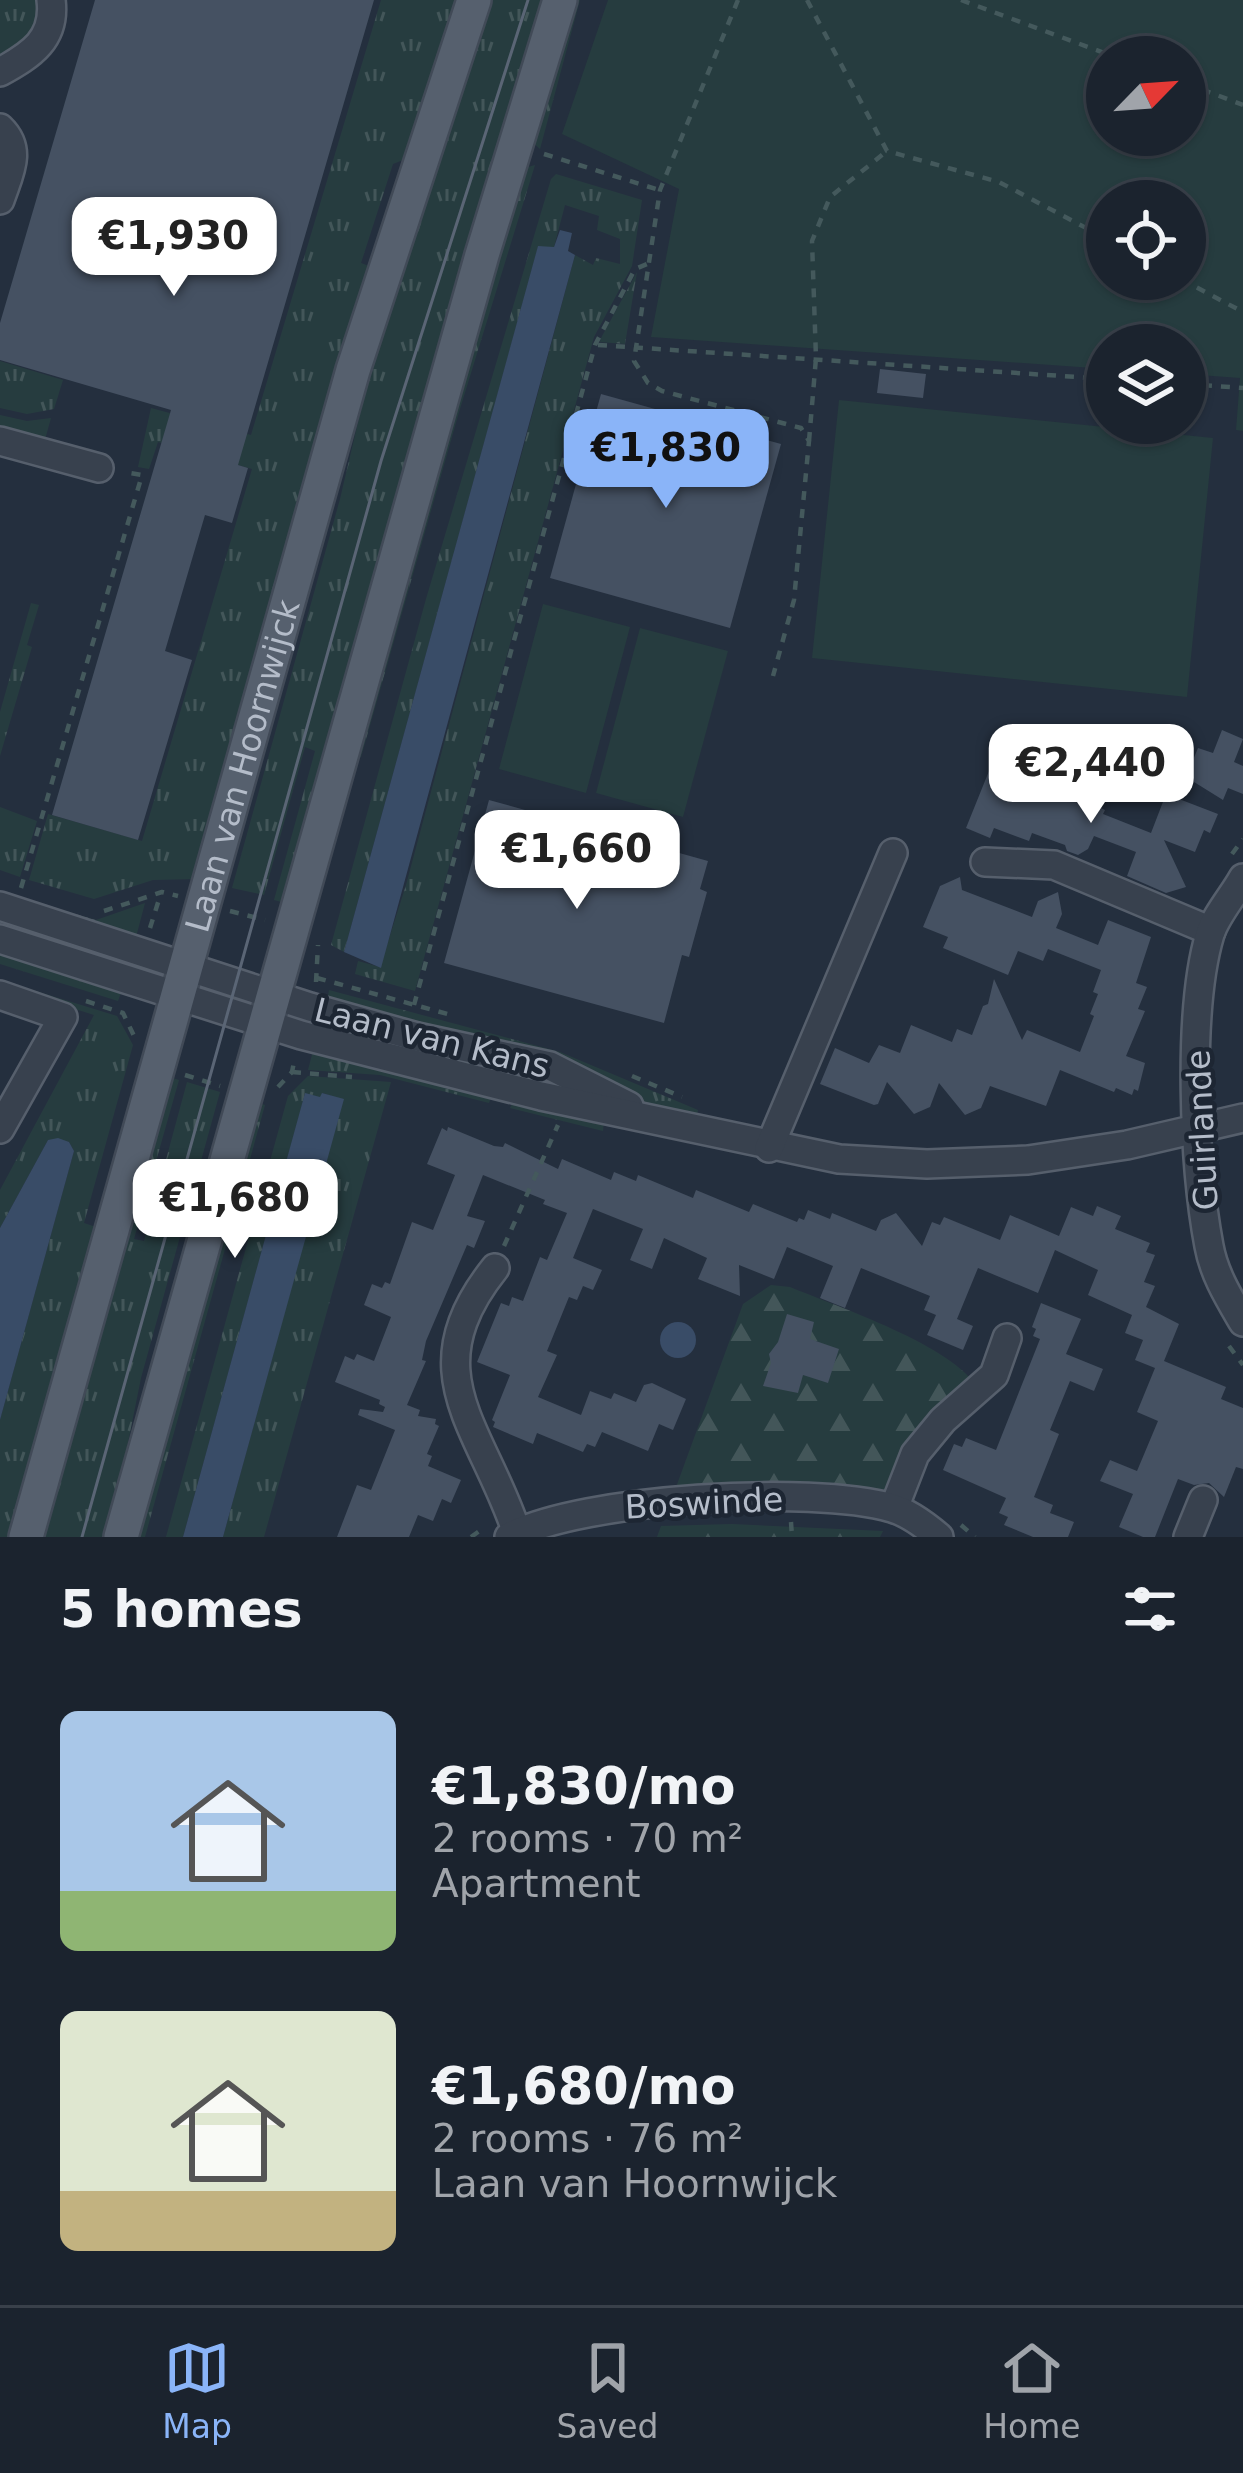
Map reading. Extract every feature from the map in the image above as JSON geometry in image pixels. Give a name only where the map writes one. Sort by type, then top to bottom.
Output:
[{"type":"main road","name":"Laan van Hoornwijck","points":[[26,1537],[353,370],[474,0]]},
{"type":"main road","points":[[122,1537],[475,278],[560,0]]},
{"type":"street","points":[[0,71],[40,46],[50,29],[51,0]]},
{"type":"street","points":[[0,128],[10,138],[14,155],[0,200]]},
{"type":"street","points":[[0,441],[99,467]]},
{"type":"street","points":[[769,1148],[893,853]]},
{"type":"street","points":[[985,862],[1054,865],[1211,931]]},
{"type":"street","name":"Guirlande","points":[[1243,878],[1211,931],[1198,1022],[1199,1130],[1209,1250],[1243,1322]]},
{"type":"street","points":[[10,899],[180,980]]},
{"type":"street","points":[[0,940],[180,980]]},
{"type":"street","name":"Laan van Kans","points":[[180,980],[269,1009],[550,1066],[652,1120],[839,1160],[927,1164],[1028,1160],[1243,1118]]},
{"type":"street","points":[[0,995],[63,1017],[0,1129]]},
{"type":"street","name":"Boswinde","points":[[495,1268],[460,1318],[454,1381],[513,1535],[599,1508],[748,1498],[818,1499],[894,1508],[939,1537]]},
{"type":"street","points":[[894,1508],[915,1454],[943,1420],[994,1375],[1007,1338]]},
{"type":"street","points":[[1188,1537],[1203,1500]]},
{"type":"path","points":[[738,0],[659,190],[633,349],[640,374],[662,391],[801,428],[809,442]]},
{"type":"path","points":[[807,0],[887,151],[999,182],[1086,228]]},
{"type":"path","points":[[962,0],[1086,46]]},
{"type":"path","points":[[1206,91],[1243,105]]},
{"type":"path","points":[[773,676],[794,599],[809,442],[816,358],[812,241],[830,197],[887,151]]},
{"type":"path","points":[[544,154],[659,190]]},
{"type":"path","points":[[414,1005],[595,345],[635,269],[646,264]]},
{"type":"path","points":[[1206,292],[1243,312]]},
{"type":"path","points":[[595,345],[1086,377]]},
{"type":"path","points":[[1206,385],[1243,388]]},
{"type":"path","points":[[10,899],[142,475],[99,467]]},
{"type":"path","points":[[99,911],[162,892],[292,928]]},
{"type":"path","points":[[157,1066],[246,1094]]},
{"type":"path","points":[[495,1268],[559,1123]]},
{"type":"green space","points":[[0,0],[38,0],[43,12],[26,42],[0,59]]},
{"type":"green space","points":[[381,0],[461,0],[408,158],[393,164],[361,263],[374,268],[197,879],[153,880],[94,899],[29,880],[48,814],[142,841],[252,469],[158,442],[149,469],[138,467],[151,408],[251,435]]},
{"type":"green space","points":[[488,0],[546,0],[285,903],[274,900],[315,751],[305,747],[264,895],[232,888],[340,499],[383,316]]},
{"type":"green space","points":[[570,0],[580,0],[540,149],[529,139]]},
{"type":"green space","points":[[608,0],[1243,0],[1243,431],[1236,430],[1240,378],[1206,376],[1206,324],[1086,324],[1086,368],[651,337],[679,189],[562,134]]},
{"type":"green space","points":[[535,165],[361,757],[351,755],[521,169]]},
{"type":"green space","points":[[556,174],[642,200],[632,266],[594,337],[415,991],[355,974],[358,961],[380,967],[406,885],[575,255],[593,265],[596,258],[620,264],[620,239],[597,230],[599,216],[565,205],[554,247],[538,247],[344,952],[331,945],[426,599]]},
{"type":"green space","points":[[637,272],[625,344],[600,342],[601,338]]},
{"type":"green space","points":[[0,361],[63,380],[54,409],[27,414],[0,408]]},
{"type":"green space","points":[[839,400],[1086,425],[1086,444],[1206,444],[1206,437],[1213,438],[1187,697],[812,658]]},
{"type":"green space","points":[[0,415],[27,421],[51,418],[44,443],[0,436]]},
{"type":"green space","points":[[31,603],[39,605],[27,645],[32,647],[0,756],[0,712]]},
{"type":"green space","points":[[543,604],[630,627],[586,793],[499,769]]},
{"type":"green space","points":[[640,628],[728,651],[683,817],[596,793]]},
{"type":"green space","points":[[0,807],[37,821],[20,877],[0,870]]},
{"type":"green space","points":[[0,892],[96,920],[145,903],[136,937],[0,899]]},
{"type":"green space","points":[[0,951],[122,990],[118,1001],[0,964]]},
{"type":"green space","points":[[0,980],[117,1016],[133,1045],[84,1223],[99,1228],[9,1537],[0,1537],[0,1420],[74,1151],[69,1142],[48,1140],[0,1228],[0,1190],[94,1015],[0,985]]},
{"type":"green space","points":[[329,990],[560,1052],[698,1110],[696,1121],[644,1104],[582,1073],[327,1002]]},
{"type":"green space","points":[[314,1047],[464,1083],[462,1092],[483,1097],[486,1089],[491,1097],[489,1103],[380,1075],[308,1070]]},
{"type":"green space","points":[[308,1076],[391,1082],[264,1537],[223,1537],[343,1100],[323,1093],[320,1098],[305,1094],[183,1537],[166,1537],[288,1096]]},
{"type":"green space","points":[[169,1077],[179,1080],[134,1239],[144,1241],[187,1082],[220,1092],[141,1378],[109,1537],[40,1537]]},
{"type":"green space","points":[[514,1100],[604,1121],[603,1131],[510,1108]]},
{"type":"green space","points":[[255,1102],[265,1105],[145,1537],[135,1537]]},
{"type":"green space","points":[[771,1285],[790,1287],[921,1343],[965,1373],[978,1389],[886,1495],[675,1490],[743,1304]]},
{"type":"green space","points":[[661,1526],[883,1531],[880,1537],[657,1537]]},
{"type":"water","points":[[560,230],[572,233],[568,251],[575,255],[381,968],[344,952],[538,246],[554,247]]},
{"type":"water","points":[[305,1093],[344,1099],[223,1537],[183,1537]]},
{"type":"water","points":[[48,1140],[69,1142],[74,1151],[0,1420],[0,1228]]},
{"type":"water","points":[[678,1322],[691,1327],[696,1340],[691,1353],[678,1358],[665,1353],[660,1340],[665,1327]]},
{"type":"building","points":[[95,0],[374,0],[238,465],[248,468],[232,523],[205,515],[165,651],[192,660],[138,840],[52,815],[171,410],[0,360],[0,323]]},
{"type":"building","points":[[880,369],[926,374],[923,398],[877,393]]},
{"type":"building","points":[[601,394],[781,444],[730,628],[550,578]]},
{"type":"building","points":[[1222,730],[1243,739],[1234,762],[1243,766],[1243,794],[1228,788],[1223,800],[1186,777],[1198,748],[1213,753]]},
{"type":"building","points":[[989,771],[1032,789],[1035,782],[1058,791],[1060,787],[1105,810],[1103,814],[1151,833],[1166,794],[1218,814],[1210,833],[1204,830],[1195,852],[1164,840],[1186,887],[1166,893],[1127,876],[1136,852],[1094,836],[1088,849],[1078,855],[1032,833],[1029,841],[994,828],[990,838],[966,828]]},
{"type":"building","points":[[489,800],[708,861],[700,889],[707,892],[689,957],[682,955],[664,1023],[444,963]]},
{"type":"building","points":[[960,877],[962,890],[1032,917],[1038,901],[1058,892],[1062,914],[1056,928],[1098,945],[1108,920],[1151,937],[1136,983],[1147,987],[1138,1009],[1145,1011],[1126,1056],[1145,1063],[1138,1091],[1134,1089],[1132,1095],[1116,1088],[1114,1092],[1060,1070],[1046,1106],[990,1086],[981,1108],[965,1115],[939,1083],[930,1107],[914,1114],[887,1082],[874,1105],[820,1084],[835,1048],[869,1063],[879,1045],[900,1053],[911,1025],[952,1042],[957,1029],[972,1035],[994,979],[1022,1040],[1027,1030],[1080,1052],[1094,1016],[1090,1014],[1098,994],[1093,992],[1101,970],[1048,949],[1043,961],[1018,951],[1008,975],[943,948],[948,937],[923,927],[940,886]]},
{"type":"building","points":[[448,1127],[494,1146],[505,1143],[558,1169],[562,1159],[611,1180],[614,1172],[636,1181],[638,1175],[693,1198],[696,1190],[749,1212],[753,1204],[797,1222],[804,1220],[808,1210],[830,1219],[832,1213],[876,1231],[881,1220],[896,1213],[922,1246],[932,1222],[940,1225],[944,1217],[1000,1240],[1010,1215],[1059,1236],[1071,1207],[1093,1216],[1097,1206],[1121,1216],[1115,1229],[1150,1243],[1146,1252],[1155,1255],[1144,1282],[1155,1286],[1146,1307],[1179,1324],[1164,1361],[1226,1387],[1221,1399],[1243,1408],[1243,1469],[1236,1467],[1224,1497],[1209,1483],[1194,1485],[1178,1479],[1155,1537],[1119,1527],[1133,1494],[1100,1481],[1110,1460],[1137,1471],[1158,1421],[1137,1412],[1155,1368],[1135,1360],[1143,1340],[1125,1333],[1132,1315],[1088,1295],[1098,1270],[1055,1250],[1038,1293],[978,1268],[957,1319],[973,1326],[963,1350],[927,1335],[936,1315],[924,1310],[930,1296],[861,1268],[845,1308],[820,1298],[833,1266],[787,1247],[774,1279],[739,1265],[740,1296],[698,1279],[707,1258],[664,1238],[652,1269],[630,1260],[643,1229],[593,1209],[573,1258],[602,1270],[593,1290],[583,1286],[577,1300],[569,1297],[547,1351],[557,1355],[538,1397],[581,1415],[590,1391],[611,1399],[614,1393],[636,1402],[644,1385],[652,1383],[686,1399],[673,1430],[659,1424],[648,1451],[602,1432],[595,1447],[587,1444],[583,1452],[537,1433],[533,1444],[493,1427],[510,1375],[477,1362],[501,1303],[509,1306],[512,1297],[523,1301],[540,1257],[547,1260],[567,1213],[483,1175],[467,1216],[485,1221],[474,1248],[467,1245],[426,1341],[422,1360],[426,1361],[407,1405],[420,1410],[418,1416],[436,1419],[439,1426],[427,1454],[432,1456],[428,1466],[461,1480],[451,1503],[442,1499],[433,1521],[418,1515],[409,1537],[337,1537],[357,1485],[371,1490],[395,1430],[358,1415],[360,1409],[383,1412],[380,1400],[335,1382],[345,1356],[354,1360],[357,1354],[374,1361],[391,1317],[364,1305],[372,1284],[382,1288],[385,1282],[390,1284],[412,1222],[433,1230],[455,1175],[427,1164],[442,1128],[447,1131]]},
{"type":"building","points":[[1041,1303],[1081,1319],[1066,1354],[1103,1369],[1094,1391],[1070,1381],[1050,1430],[1059,1434],[1034,1497],[1053,1505],[1050,1513],[1074,1522],[1068,1537],[1033,1537],[1004,1525],[1008,1517],[999,1513],[1006,1498],[943,1470],[954,1444],[962,1447],[966,1438],[996,1450],[1040,1339],[1033,1336],[1036,1329],[1032,1327]]},
{"type":"building","points":[[787,1314],[814,1322],[810,1339],[839,1349],[828,1383],[803,1375],[798,1393],[763,1386],[771,1363],[769,1354]]},
{"type":"tram line","points":[[82,1537],[381,461],[528,0]]}]
